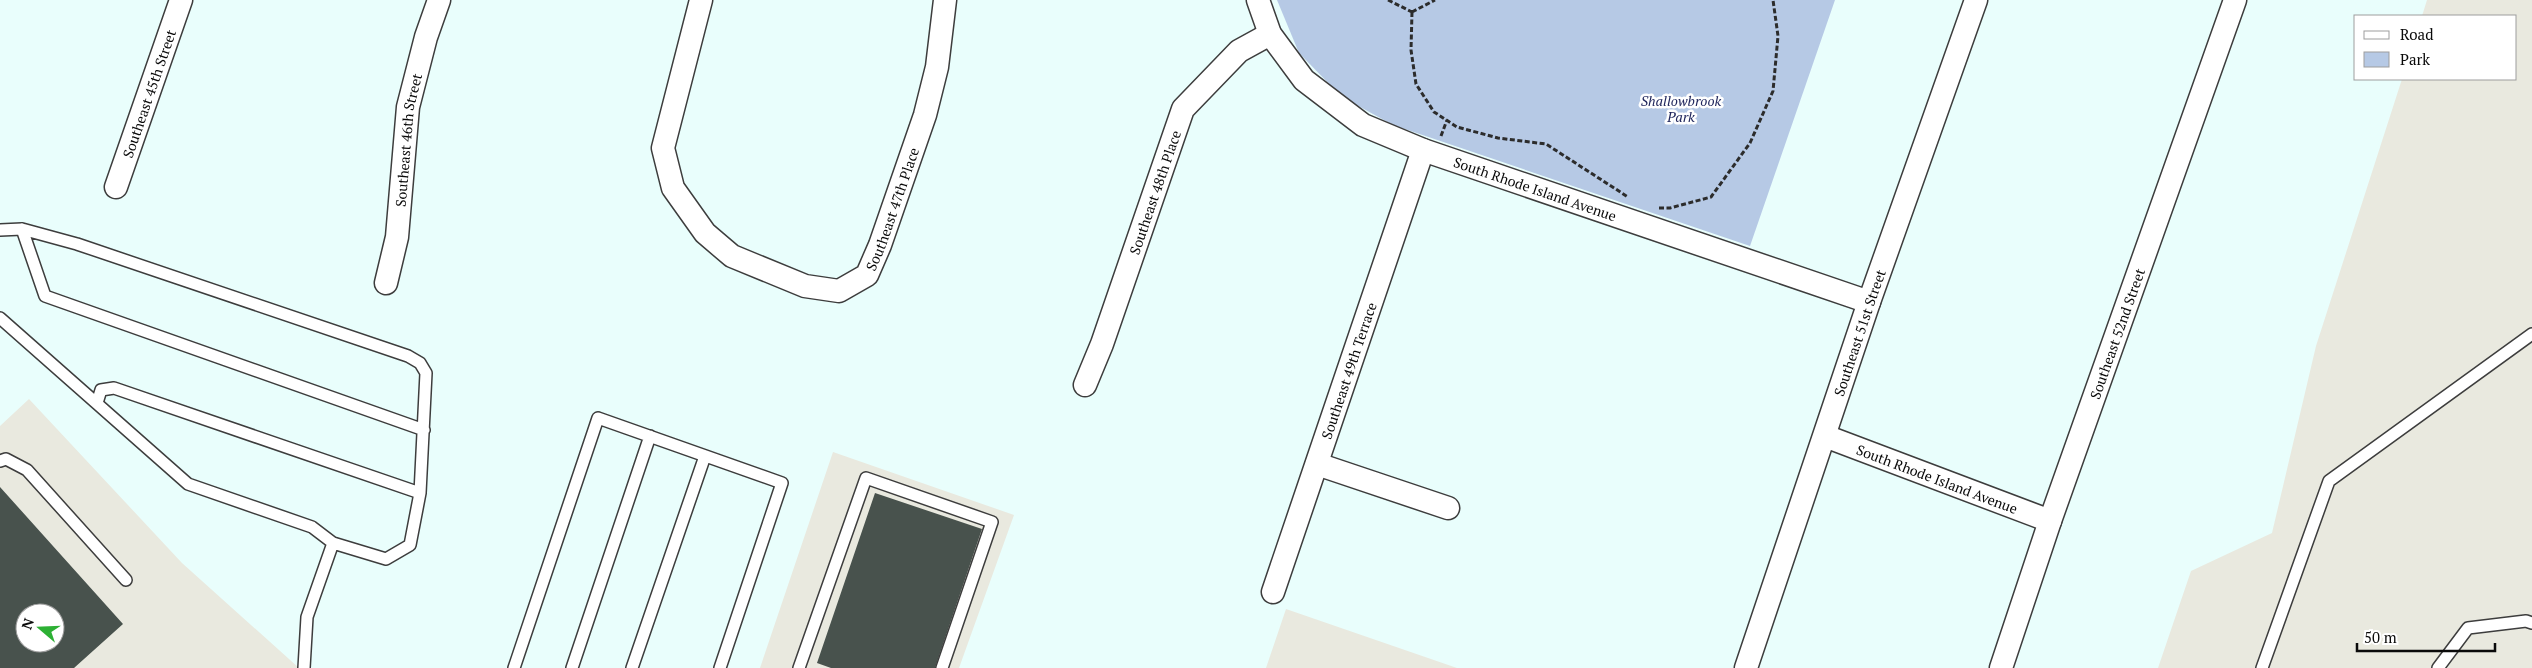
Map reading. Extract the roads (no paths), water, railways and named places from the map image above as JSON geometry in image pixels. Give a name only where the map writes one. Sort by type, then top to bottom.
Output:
[{"type":"street","name":"Southeast 45th Street","points":[[116,187],[181,0]]},
{"type":"street","name":"Southeast 46th Street","points":[[386,283],[397,237],[408,107],[426,37],[439,0]]},
{"type":"street","name":"Southeast 47th Place","points":[[701,0],[662,148],[673,188],[705,233],[732,256],[805,286],[839,291],[867,275],[925,115],[937,67],[945,0]]},
{"type":"street","name":"South Rhode Island Avenue","points":[[1258,0],[1270,34],[1304,80],[1363,125],[1423,150],[1869,302]]},
{"type":"street","name":"Southeast 51st Street","points":[[1746,668],[1869,302],[1976,0]]},
{"type":"street","name":"Southeast 52nd Street","points":[[2001,668],[2050,521],[2235,0]]},
{"type":"street","name":"Southeast 48th Place","points":[[1085,385],[1102,344],[1183,109],[1240,51],[1270,34]]},
{"type":"street","name":"Southeast 49th Terrace","points":[[1272,592],[1423,150]]},
{"type":"street","name":"South Rhode Island Avenue","points":[[1825,436],[2050,521]]},
{"type":"street","points":[[1317,464],[1448,508]]},
{"type":"lane","points":[[0,230],[22,229],[87,247],[399,353],[420,363],[426,373],[424,430],[420,492],[410,545],[386,559],[333,543],[312,527],[188,484],[0,318]]},
{"type":"lane","points":[[22,229],[46,296],[424,430]]},
{"type":"lane","points":[[2262,668],[2329,481],[2532,334]]},
{"type":"lane","points":[[97,403],[101,390],[114,388],[420,492]]},
{"type":"lane","points":[[514,668],[598,418],[782,483],[720,668]]},
{"type":"lane","points":[[572,668],[650,436]]},
{"type":"lane","points":[[632,668],[705,456]]},
{"type":"lane","points":[[0,461],[6,459],[27,470],[126,580]]},
{"type":"lane","points":[[799,668],[866,478],[992,522],[942,668]]},
{"type":"lane","points":[[304,668],[307,617],[333,543]]},
{"type":"lane","points":[[2438,668],[2468,628],[2526,621],[2532,623]]},
{"type":"park label","name":"Shallowbrook Park","points":[[1681,108]]}]
